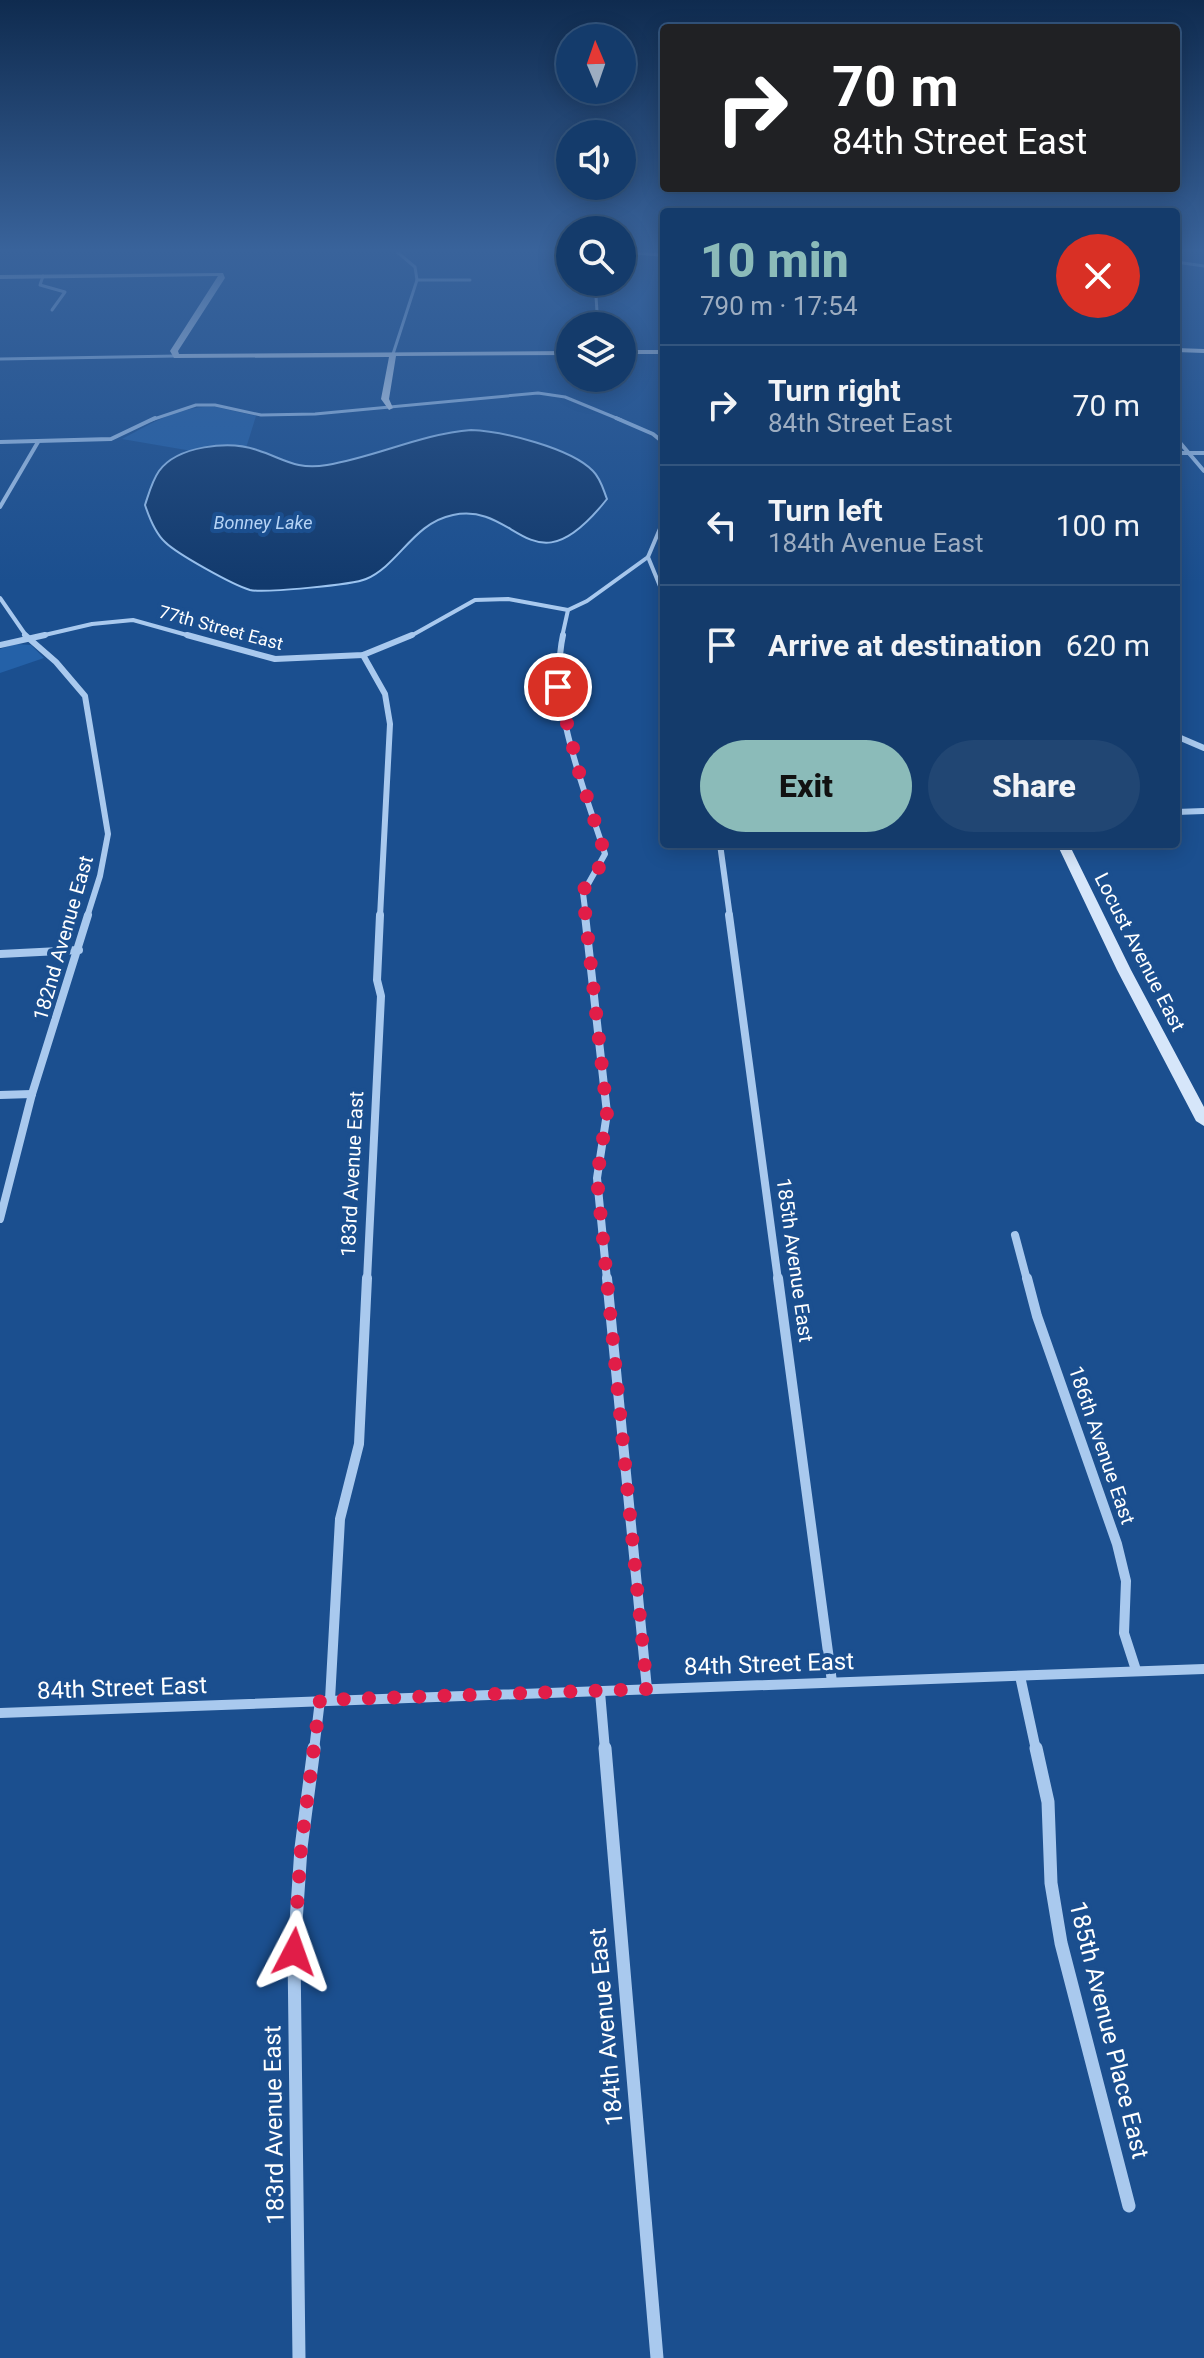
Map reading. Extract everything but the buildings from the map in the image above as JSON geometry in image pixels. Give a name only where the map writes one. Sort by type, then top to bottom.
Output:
[{"type":"street","points":[[389,408],[385,399],[392,362]]},
{"type":"street","points":[[0,442],[111,439],[171,411],[196,405],[215,405],[271,415],[389,408],[515,393],[551,393],[660,439]]},
{"type":"street","points":[[0,507],[38,442]]},
{"type":"street","points":[[1180,443],[1204,471]]},
{"type":"street","points":[[1180,453],[1204,453]]},
{"type":"street","points":[[647,1689],[597,1178],[607,1113],[583,893],[588,879],[602,865],[605,854],[579,772],[558,687],[558,658],[568,610],[587,601],[648,557],[660,528]]},
{"type":"street","points":[[648,557],[660,586]]},
{"type":"street","name":"182nd Avenue East","points":[[0,598],[27,637],[56,662],[85,696],[108,834],[100,876],[32,1094],[0,1219]]},
{"type":"street","name":"77th Street East","points":[[0,645],[92,624],[133,620],[275,659],[363,655],[399,642],[475,600],[508,599],[568,610]]},
{"type":"street","name":"183rd Avenue East","points":[[299,2358],[294,1952],[302,1834],[325,1700],[340,1519],[359,1444],[381,996],[377,980],[390,724],[387,703],[363,655]]},
{"type":"street","points":[[1180,738],[1204,748]]},
{"type":"street","points":[[1180,812],[1204,811]]},
{"type":"street","name":"185th Avenue East","points":[[721,848],[802,1440],[815,1574],[832,1682]]},
{"type":"street","name":"Locust Avenue East","points":[[1065,848],[1124,970],[1204,1121]]},
{"type":"street","points":[[0,954],[79,950]]},
{"type":"street","points":[[0,1095],[32,1094]]},
{"type":"street","name":"186th Avenue East","points":[[1015,1235],[1037,1316],[1117,1544],[1126,1581],[1124,1633],[1136,1670]]},
{"type":"street","name":"84th Street East","points":[[0,1713],[1204,1669]]},
{"type":"street","name":"185th Avenue Place East","points":[[1020,1676],[1048,1802],[1051,1883],[1061,1943],[1129,2206]]},
{"type":"street","name":"184th Avenue East","points":[[600,1692],[657,2358]]},
{"type":"shaded area","points":[[216,407],[256,416],[246,448],[214,447],[192,451],[122,439],[179,412]]},
{"type":"shaded area","points":[[15,644],[31,645],[44,658],[0,673],[0,649]]},
{"type":"water","name":"Bonney Lake","points":[[471,430],[517,437],[569,455],[596,474],[607,499],[581,527],[560,540],[542,543],[475,514],[453,515],[427,526],[378,573],[366,579],[327,586],[258,591],[231,582],[171,547],[155,530],[145,505],[154,479],[167,463],[204,447],[245,447],[290,463],[316,466],[434,436]]},
{"type":"route","points":[[294,1952],[301,1848],[320,1700],[647,1689],[597,1178],[607,1113],[583,893],[588,879],[602,865],[605,854],[579,772],[558,687]]}]
